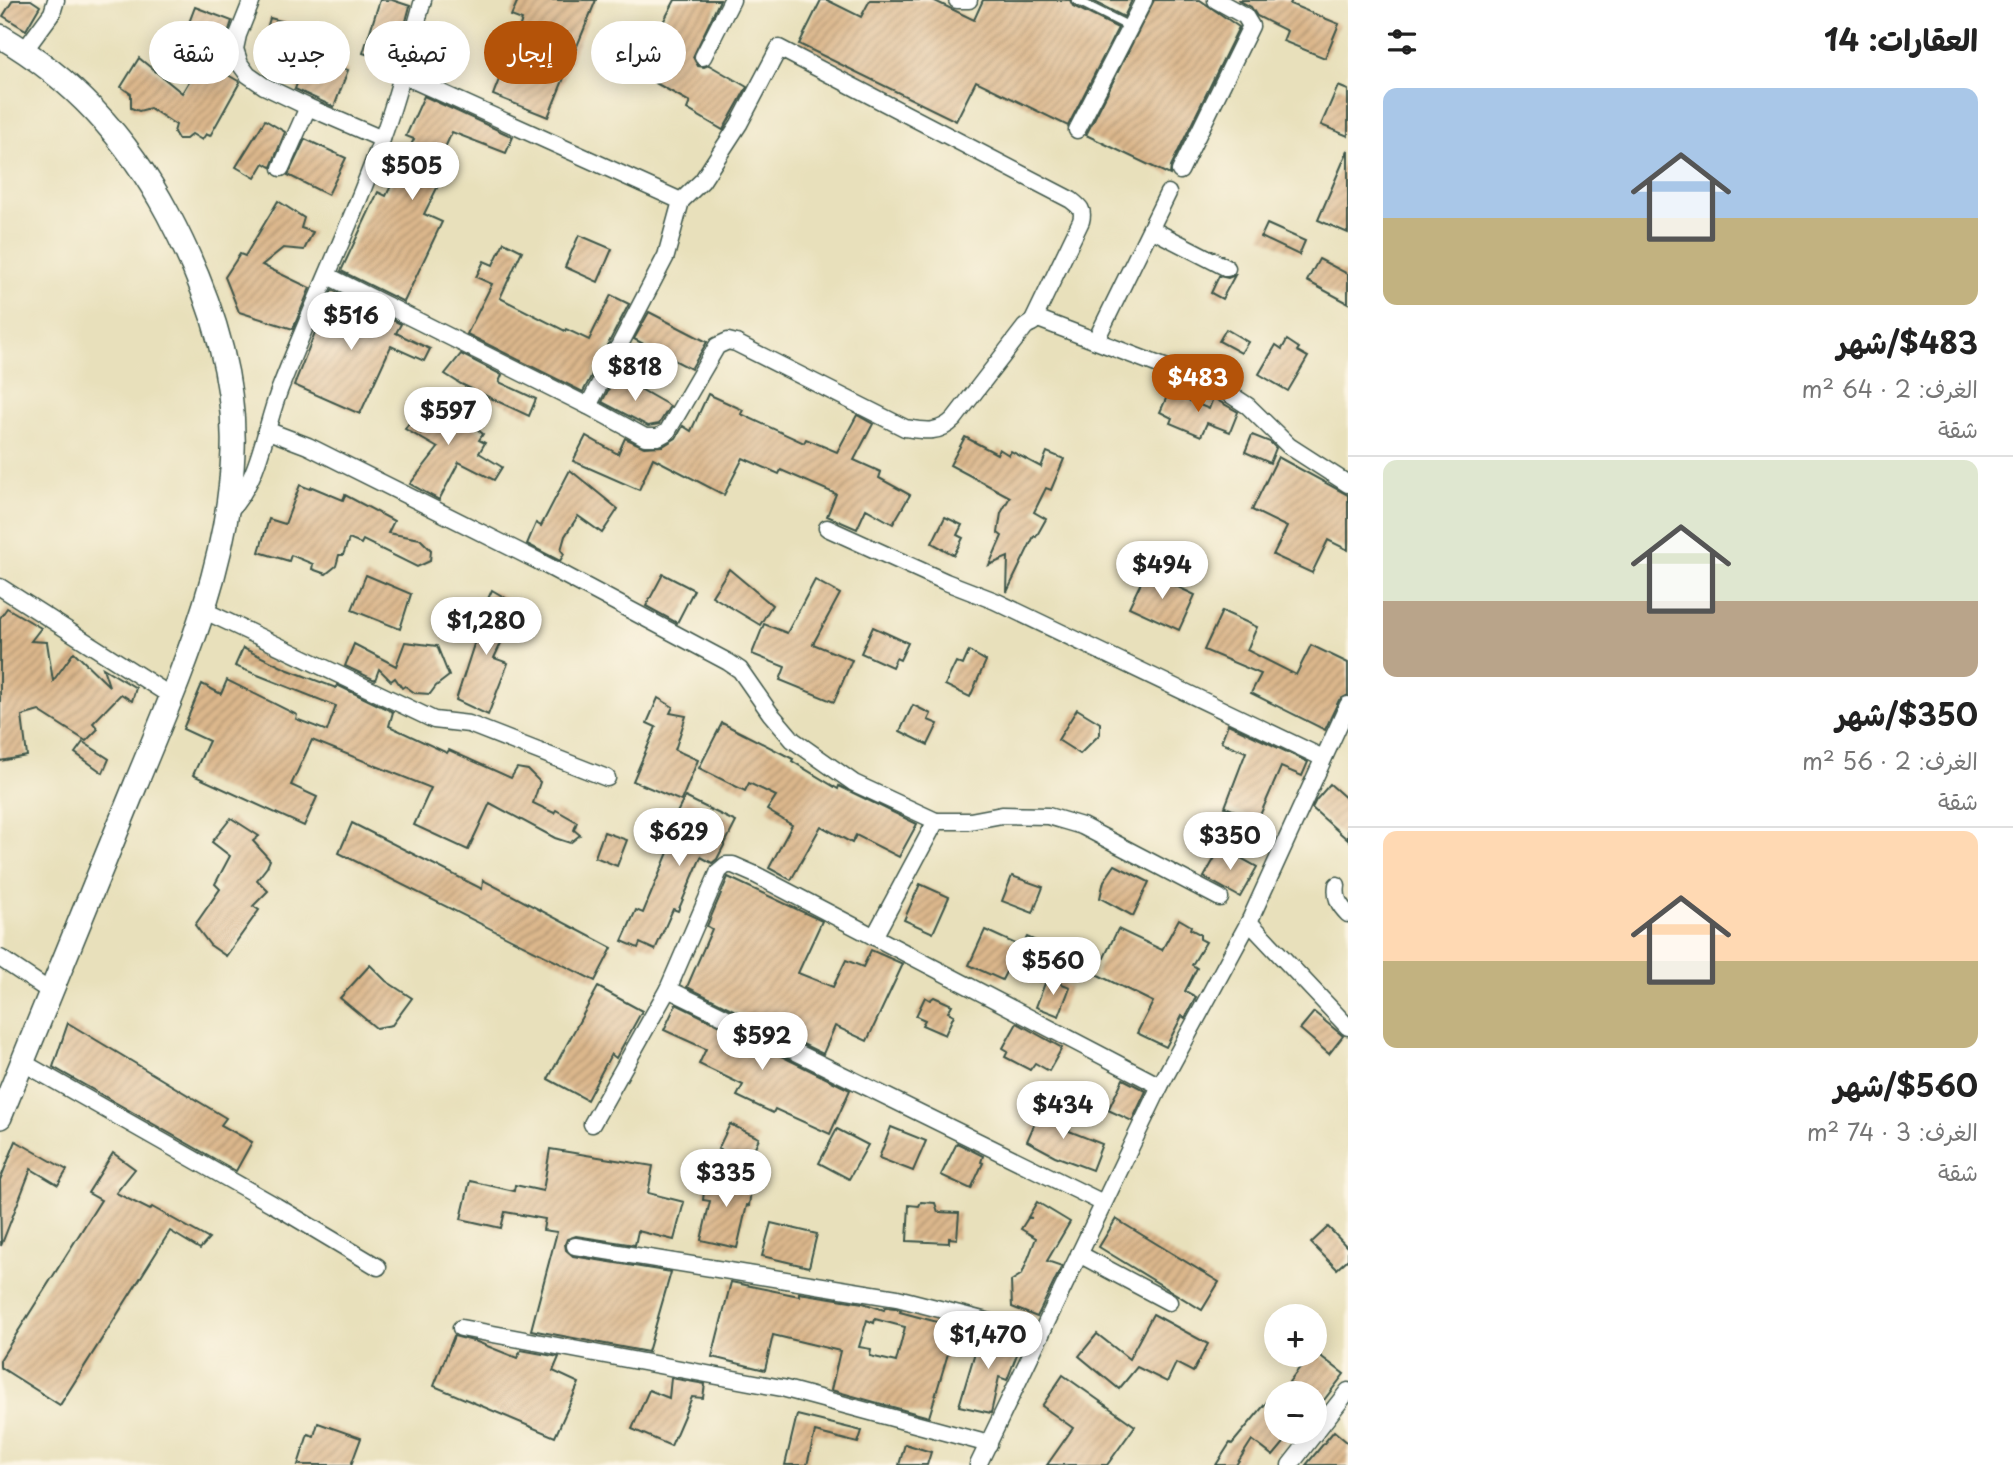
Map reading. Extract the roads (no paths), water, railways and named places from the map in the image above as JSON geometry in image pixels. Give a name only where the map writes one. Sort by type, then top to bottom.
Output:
[{"type":"main road","points":[[0,36],[24,51],[99,114],[131,153],[153,186],[192,263],[220,341],[227,381],[233,448],[228,512],[203,610],[23,1062],[4,1093],[0,1117]]},
{"type":"street","points":[[24,51],[52,13],[56,0]]},
{"type":"street","points":[[251,0],[237,35],[235,49],[240,64],[248,75],[264,86],[382,139]]},
{"type":"street","points":[[417,21],[423,0]]},
{"type":"street","points":[[703,57],[732,0]]},
{"type":"street","points":[[957,0],[969,0]]},
{"type":"street","points":[[1077,130],[1144,0]]},
{"type":"street","points":[[1180,171],[1251,26],[1245,16],[1216,0]]},
{"type":"street","points":[[588,406],[666,256],[681,201],[702,181],[739,124],[779,48],[1072,200],[1081,208],[1081,221],[1032,323]]},
{"type":"street","points":[[228,512],[245,494],[254,474],[265,430],[285,375],[382,139],[399,84]]},
{"type":"street","points":[[422,84],[681,201]]},
{"type":"street","points":[[281,168],[308,107]]},
{"type":"street","points":[[1096,340],[1168,193]]},
{"type":"street","points":[[1151,229],[1227,268]]},
{"type":"street","points":[[328,275],[645,437],[658,437],[667,432],[717,346],[728,341],[736,342],[905,428],[933,432],[946,427],[954,419],[1025,327],[1041,320],[1222,389],[1248,406],[1289,446],[1348,484]]},
{"type":"street","points":[[265,430],[308,446],[526,555],[740,670],[769,713],[793,740],[854,783],[936,821],[970,821],[1002,815],[1048,816],[1082,825],[1220,898]]},
{"type":"street","points":[[827,528],[946,582],[995,601],[1323,758]]},
{"type":"street","points":[[0,587],[171,696]]},
{"type":"street","points":[[203,610],[434,720],[469,724],[607,778]]},
{"type":"street","points":[[978,1465],[1160,1086],[1249,922],[1348,705]]},
{"type":"street","points":[[874,937],[936,821]]},
{"type":"street","points":[[592,1124],[668,989],[711,887],[719,871],[726,865],[733,865],[756,875],[1160,1086]]},
{"type":"street","points":[[1337,885],[1338,903],[1348,914]]},
{"type":"street","points":[[1249,922],[1348,1027]]},
{"type":"street","points":[[0,958],[51,992]]},
{"type":"street","points":[[668,989],[1103,1203]]},
{"type":"street","points":[[23,1062],[378,1267]]},
{"type":"street","points":[[575,1246],[897,1298],[1041,1335]]},
{"type":"street","points":[[1079,1254],[1170,1302]]},
{"type":"street","points":[[461,1328],[782,1388],[989,1444]]},
{"type":"street","points":[[1290,1465],[1348,1391]]},
{"type":"street","points":[[1335,1408],[1348,1419]]},
{"type":"lane","points":[[1076,0],[1130,27]]}]
